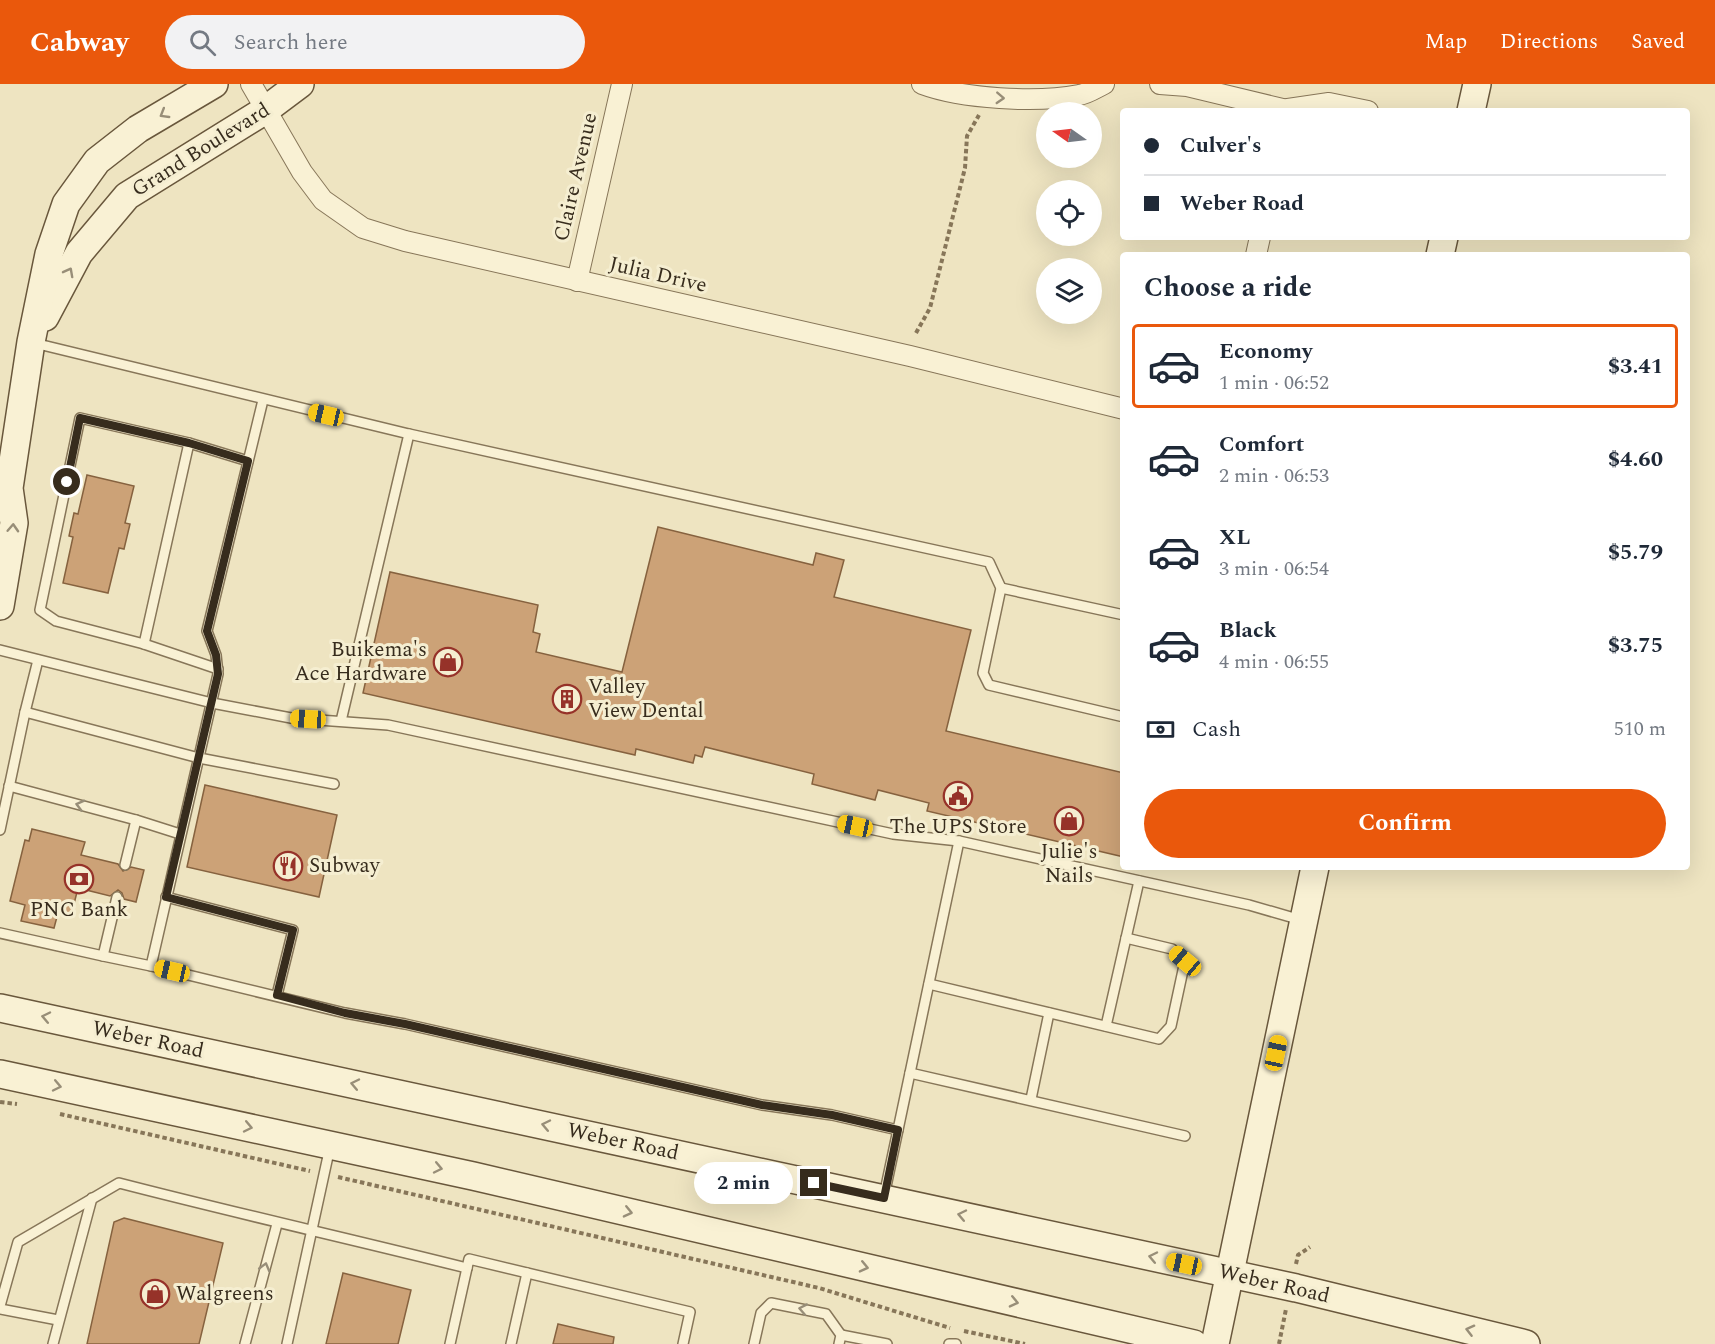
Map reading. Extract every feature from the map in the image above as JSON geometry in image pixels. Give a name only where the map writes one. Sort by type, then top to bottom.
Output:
[{"type":"main road","name":"Grand Boulevard","points":[[0,606],[14,523],[3,491],[49,254],[66,204],[97,161],[138,129],[214,84]]},
{"type":"main road","name":"Grand Boulevard","points":[[32,342],[79,253],[127,196],[264,111],[300,84]]},
{"type":"main road","points":[[1472,108],[1477,84]]},
{"type":"main road","points":[[1215,1344],[1314,870]]},
{"type":"main road","name":"Weber Road","points":[[0,1008],[1230,1274],[1526,1344]]},
{"type":"main road","points":[[0,1074],[331,1145],[1194,1344]]},
{"type":"street","name":"Julia Drive","points":[[251,84],[264,111],[322,200],[363,228],[405,241],[899,354],[1120,408]]},
{"type":"street","name":"Claire Avenue","points":[[577,281],[622,84]]},
{"type":"street","points":[[922,84],[937,89],[1002,99],[1080,95],[1104,84]]},
{"type":"street","points":[[1160,84],[1187,86],[1280,108]]},
{"type":"street","points":[[1300,108],[1329,103],[1353,108]]},
{"type":"lane","points":[[32,342],[410,434],[989,562],[1001,588],[983,673],[989,685],[1120,716]]},
{"type":"lane","points":[[151,966],[218,669],[216,655],[207,631],[263,400]]},
{"type":"lane","points":[[218,669],[144,644],[56,621],[40,610],[80,418],[189,443],[248,461]]},
{"type":"lane","points":[[341,721],[410,434]]},
{"type":"lane","points":[[144,644],[189,443]]},
{"type":"lane","points":[[1001,588],[1120,614]]},
{"type":"lane","points":[[0,650],[212,703],[291,718],[388,725],[893,834],[959,841],[1249,905],[1304,921]]},
{"type":"lane","points":[[0,830],[38,660]]},
{"type":"lane","points":[[25,712],[199,759],[334,784]]},
{"type":"lane","points":[[9,786],[180,834]]},
{"type":"lane","points":[[125,865],[136,820]]},
{"type":"lane","points":[[884,1198],[959,841]]},
{"type":"lane","points":[[1106,1026],[1139,881]]},
{"type":"lane","points":[[103,956],[117,897]]},
{"type":"lane","points":[[166,897],[293,930],[277,995]]},
{"type":"lane","points":[[0,933],[277,995],[345,1013],[405,1024],[762,1105],[832,1115],[898,1130]]},
{"type":"lane","points":[[928,984],[1159,1039],[1171,1026],[1185,961],[1172,950],[1126,938]]},
{"type":"lane","points":[[1031,1099],[1049,1012]]},
{"type":"lane","points":[[910,1073],[1185,1136]]},
{"type":"lane","points":[[287,1344],[331,1145]]},
{"type":"lane","points":[[58,1320],[0,1308],[18,1242],[119,1183],[276,1224],[311,1229],[467,1268]]},
{"type":"lane","points":[[53,1344],[92,1198]]},
{"type":"lane","points":[[245,1344],[276,1224]]},
{"type":"lane","points":[[450,1344],[469,1259],[690,1312],[683,1344]]},
{"type":"lane","points":[[511,1344],[527,1273]]},
{"type":"lane","points":[[754,1344],[761,1313],[771,1303],[825,1314],[840,1340],[886,1344]]},
{"type":"lane","points":[[949,1344],[956,1344]]},
{"type":"path","points":[[916,333],[930,308],[965,168],[967,136],[979,117],[981,96]]},
{"type":"path","points":[[0,1102],[20,1105]]},
{"type":"path","points":[[54,1113],[819,1288],[951,1328],[1024,1344]]},
{"type":"building","points":[[87,475],[134,486],[125,523],[130,524],[124,549],[119,548],[108,593],[63,583],[73,537],[69,536],[74,513],[78,514]]},
{"type":"building","points":[[658,527],[813,565],[816,553],[844,560],[834,597],[971,630],[946,731],[1120,772],[1120,856],[927,811],[929,803],[878,790],[875,800],[812,784],[814,774],[705,747],[702,757],[695,755],[693,763],[636,749],[635,755],[363,693],[390,572],[538,605],[533,632],[540,634],[536,652],[622,672]]},
{"type":"building","points":[[205,785],[337,815],[319,897],[187,867]]},
{"type":"building","name":"PNC Bank","points":[[32,829],[85,842],[81,855],[118,864],[123,871],[131,867],[144,870],[136,902],[124,899],[118,890],[110,896],[78,888],[71,916],[58,913],[54,928],[21,921],[25,905],[10,901],[25,840],[29,841]]},
{"type":"building","name":"Walgreens","points":[[124,1218],[223,1243],[199,1344],[87,1344],[114,1222]]},
{"type":"building","points":[[343,1273],[411,1290],[398,1344],[326,1344]]},
{"type":"building","points":[[558,1324],[614,1337],[613,1344],[553,1344]]},
{"type":"place","name":"Buikema's Ace Hardware","points":[[448,662]]},
{"type":"place","name":"Valley View Dental","points":[[567,699]]},
{"type":"place","name":"The UPS Store","points":[[958,796]]},
{"type":"place","name":"Julie's Nails","points":[[1069,821]]},
{"type":"place","name":"Subway","points":[[288,866]]},
{"type":"place","name":"PNC Bank","points":[[79,879]]},
{"type":"place","name":"Walgreens","points":[[155,1294]]},
{"type":"route","points":[[67,482],[80,418],[189,443],[248,461],[207,631],[216,655],[218,674],[166,897],[293,930],[277,995],[345,1013],[405,1024],[762,1105],[832,1115],[898,1130],[884,1198],[814,1183]]}]
